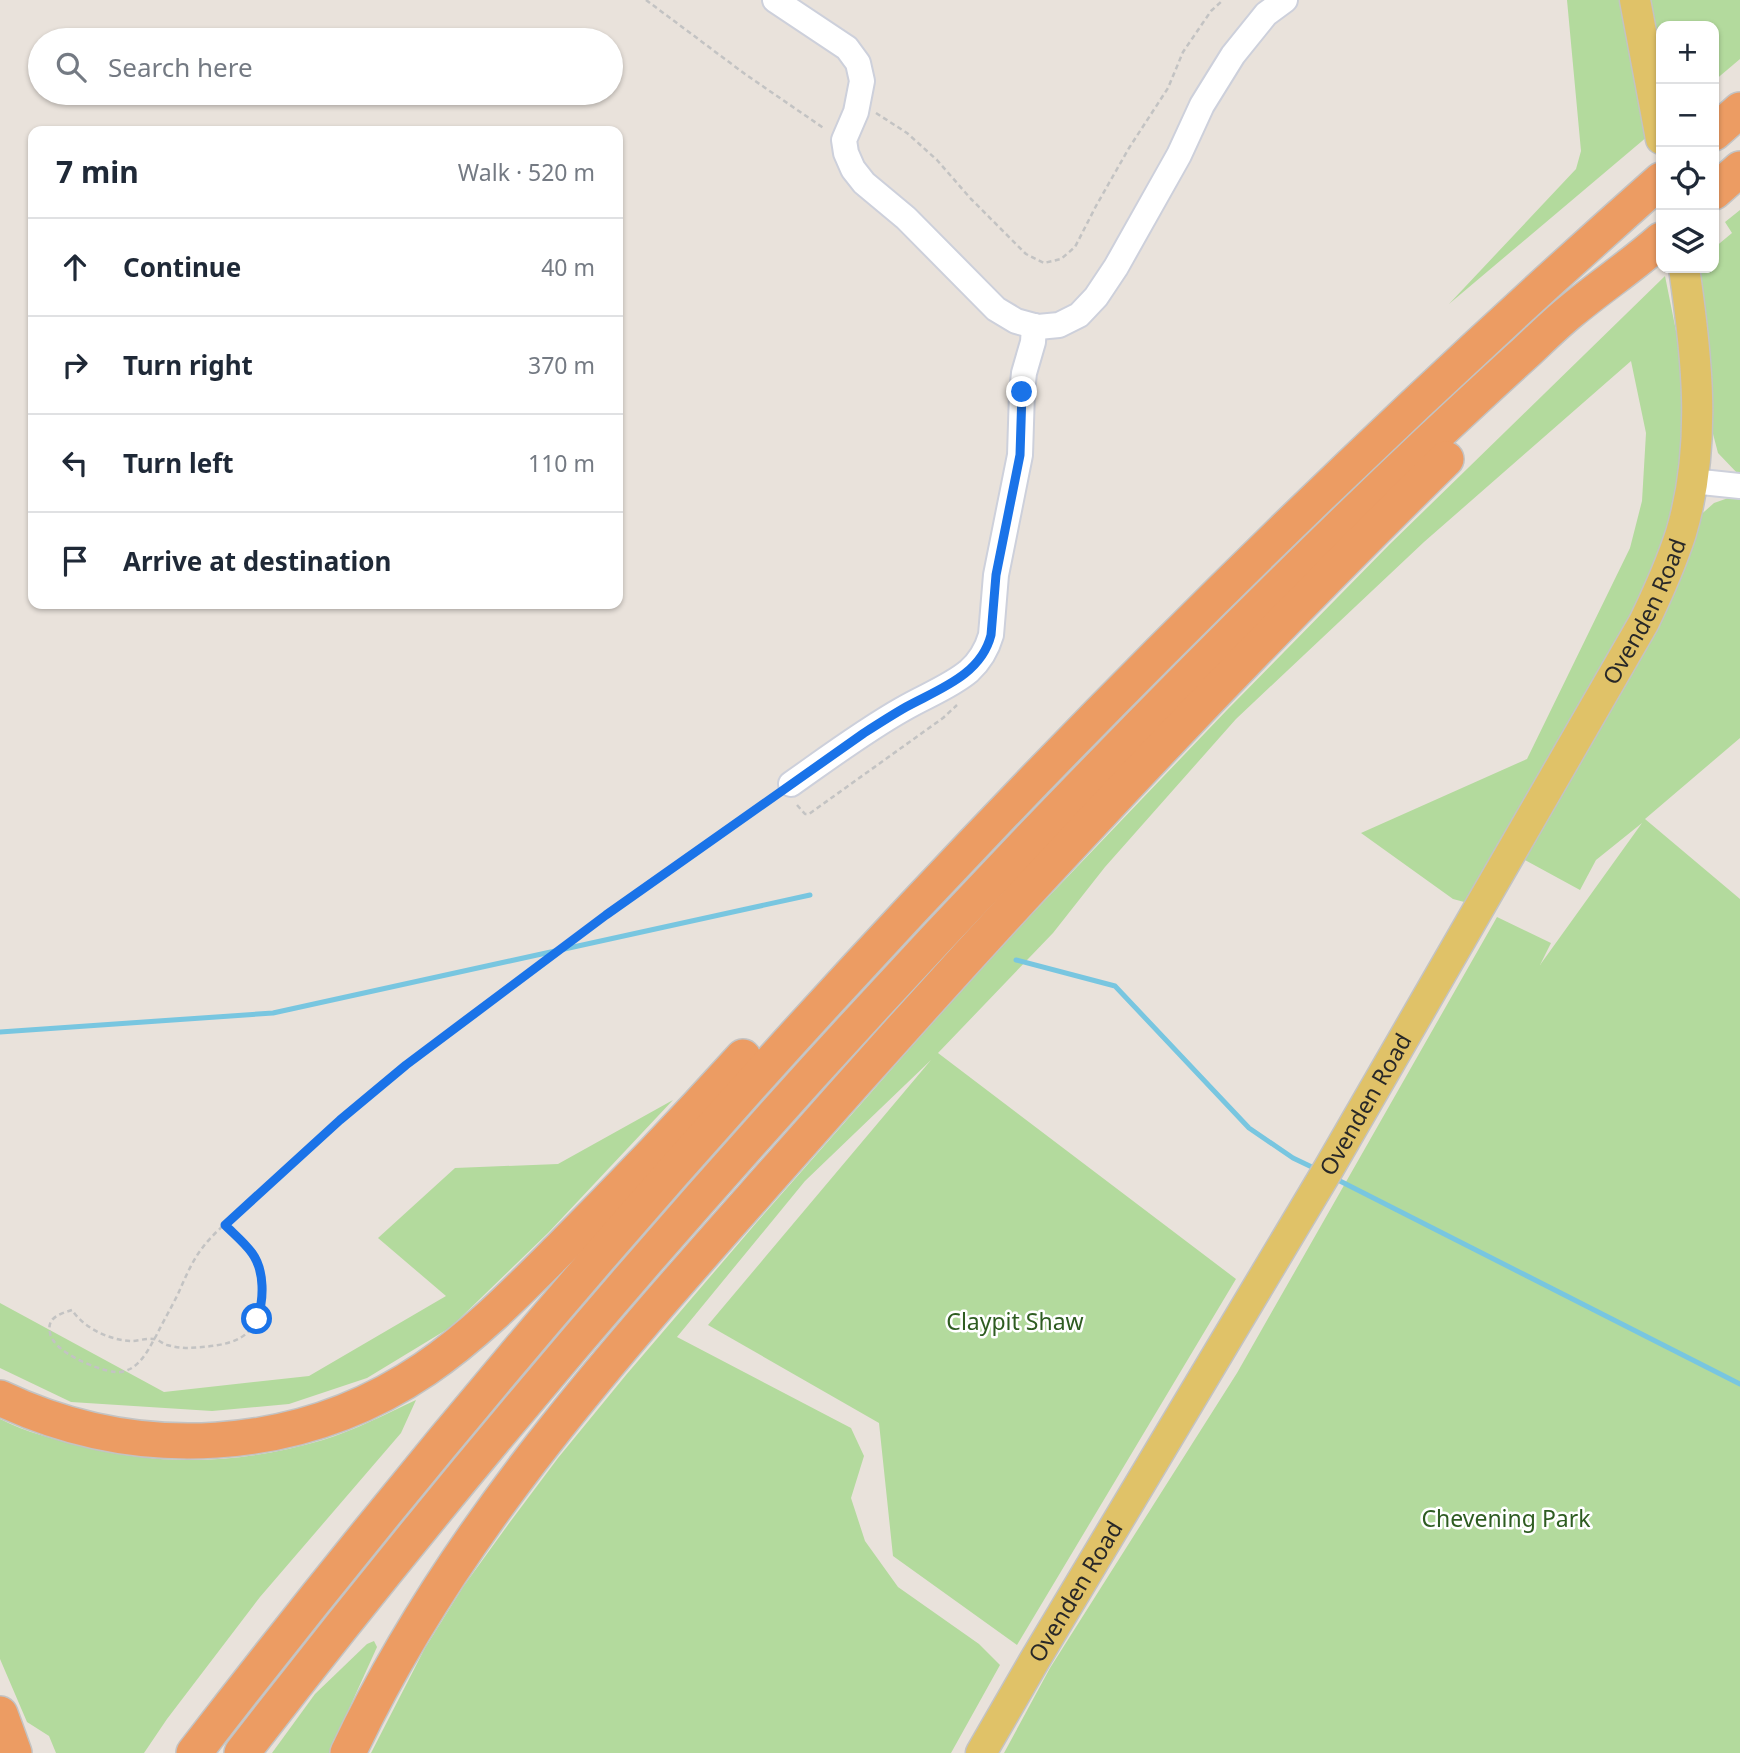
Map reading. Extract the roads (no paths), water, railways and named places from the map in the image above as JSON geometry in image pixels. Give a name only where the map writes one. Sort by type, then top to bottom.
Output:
[{"type":"highway","points":[[1719,129],[1740,110]]},
{"type":"highway","points":[[1719,188],[1740,169]]},
{"type":"highway","points":[[194,1753],[396,1498],[617,1235],[926,893],[1128,685],[1389,429],[1656,184]]},
{"type":"highway","points":[[242,1753],[399,1555],[589,1326],[768,1122],[933,942],[1141,725],[1365,503],[1569,312],[1652,248]]},
{"type":"highway","points":[[348,1753],[388,1673],[456,1562],[537,1452],[638,1328],[849,1088],[1182,727],[1352,552],[1549,358],[1652,248]]},
{"type":"highway","points":[[0,1398],[20,1408],[100,1433],[161,1441],[212,1441],[268,1434],[320,1420],[373,1398],[424,1370],[509,1299],[632,1176],[974,809],[1017,769],[1128,685]]},
{"type":"highway","points":[[0,1714],[14,1753]]},
{"type":"main road","points":[[1635,0],[1656,112]]},
{"type":"main road","name":"Ovenden Road","points":[[981,1753],[1329,1168],[1644,622],[1665,578],[1681,532],[1698,438],[1698,395],[1685,273]]},
{"type":"street","points":[[775,0],[847,48],[858,63],[862,81],[846,153],[853,169],[864,183],[906,218],[996,309],[1016,321],[1036,326],[1059,325],[1079,315],[1096,297],[1122,256],[1179,155],[1202,105],[1233,55],[1266,14],[1285,0]]},
{"type":"street","points":[[788,786],[864,733],[960,678],[971,669],[989,644],[996,575],[1020,455],[1024,373],[1036,326]]},
{"type":"street","points":[[1692,481],[1740,486]]},
{"type":"waterway","points":[[0,1032],[273,1013],[810,895]]},
{"type":"waterway","points":[[1016,960],[1115,986],[1249,1128],[1293,1158],[1316,1169]]},
{"type":"waterway","points":[[1334,1178],[1740,1384]]},
{"type":"park label","name":"Claypit Shaw","points":[[1015,1322]]},
{"type":"park label","name":"Chevening Park","points":[[1506,1519]]}]
